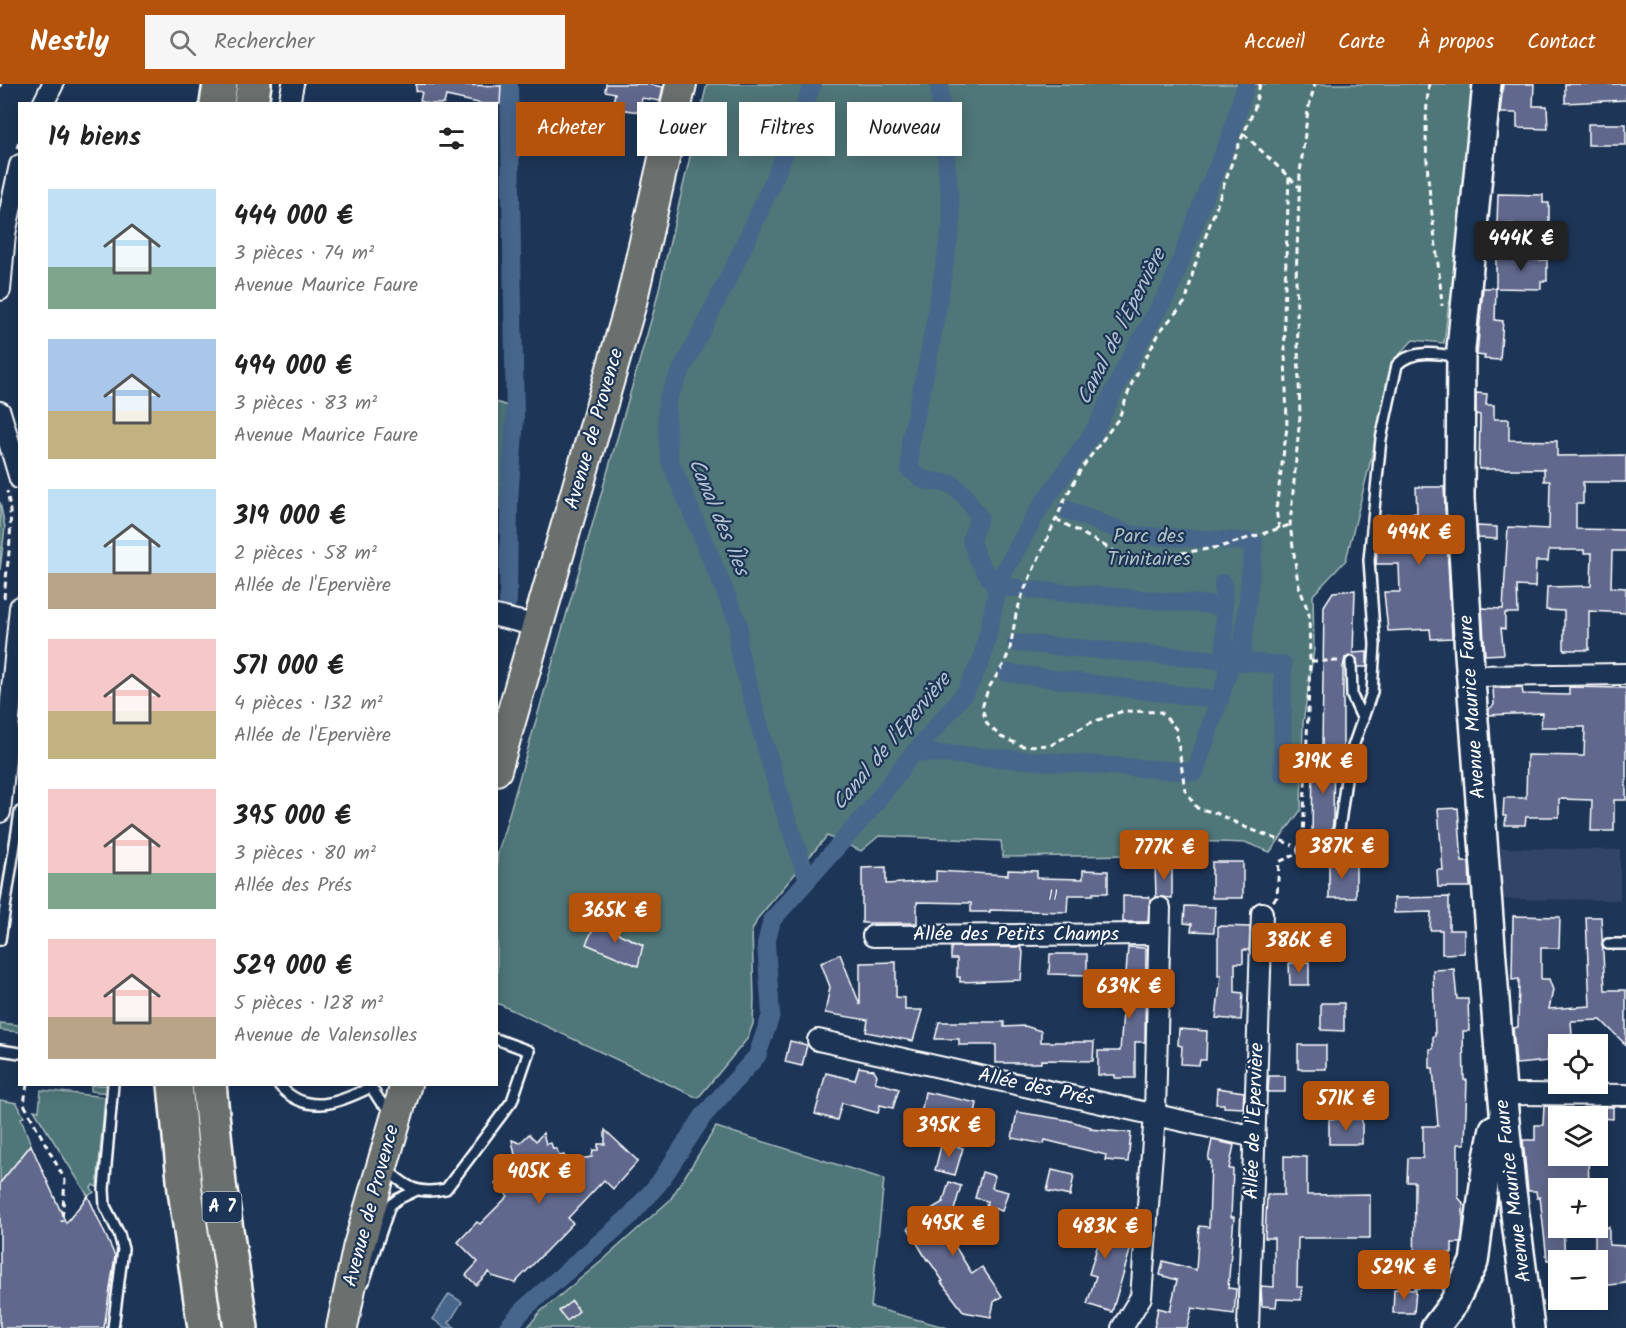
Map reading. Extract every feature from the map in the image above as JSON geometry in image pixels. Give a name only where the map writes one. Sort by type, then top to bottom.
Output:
[{"type":"highway","points":[[217,102],[220,84]]},
{"type":"highway","points":[[251,102],[254,84]]},
{"type":"highway","name":"A 7","points":[[176,1086],[185,1190],[205,1328]]},
{"type":"highway","name":"A 7","points":[[209,1086],[219,1184],[241,1328]]},
{"type":"main road","name":"Avenue de Provence","points":[[498,760],[631,303],[681,84]]},
{"type":"main road","name":"Avenue de Provence","points":[[342,1323],[358,1249],[405,1086]]},
{"type":"street","points":[[44,102],[53,84]]},
{"type":"street","points":[[289,102],[293,84]]},
{"type":"street","name":"Avenue Maurice Faure","points":[[1487,84],[1461,358],[1460,498],[1502,1094],[1530,1328]]},
{"type":"street","points":[[0,291],[5,234],[18,174]]},
{"type":"street","points":[[0,412],[12,482]]},
{"type":"street","points":[[0,812],[11,605]]},
{"type":"street","points":[[498,616],[538,626]]},
{"type":"street","points":[[1471,676],[1626,674]]},
{"type":"street","points":[[1122,1328],[1141,1297],[1155,1114],[1160,908]]},
{"type":"street","name":"Allée de l'Epervière","points":[[1248,1328],[1262,913]]},
{"type":"street","name":"Allée des Petits Champs","points":[[873,936],[1159,934]]},
{"type":"street","name":"Allée des Prés","points":[[818,1040],[1255,1137]]},
{"type":"street","points":[[1502,1094],[1626,1095]]},
{"type":"street","points":[[1435,1328],[1453,1304],[1474,1262],[1486,1162],[1494,1129],[1505,1123]]},
{"type":"street","points":[[1483,1199],[1491,1190],[1511,1184]]},
{"type":"lane","points":[[1303,850],[1336,851],[1349,758],[1372,692],[1375,645],[1369,560],[1374,494],[1381,440],[1397,365],[1404,358],[1414,355],[1443,354],[1461,358]]},
{"type":"lane","points":[[1351,662],[1352,696],[1364,720]]},
{"type":"lane","points":[[0,940],[18,825]]},
{"type":"lane","points":[[1608,944],[1626,944]]},
{"type":"lane","points":[[342,1323],[367,1276],[390,1205],[415,1191],[430,1192],[447,1189],[512,1101],[529,1051],[498,1040]]},
{"type":"lane","points":[[0,1050],[18,1053]]},
{"type":"lane","points":[[113,1086],[104,1189],[105,1206],[119,1234],[123,1249],[113,1328]]},
{"type":"lane","points":[[280,1086],[284,1092],[308,1104],[326,1104],[349,1098],[370,1086],[380,1101],[397,1115]]},
{"type":"lane","points":[[382,1166],[415,1191]]},
{"type":"path","points":[[1260,84],[1254,110],[1232,162],[1194,268],[1186,301],[1161,330],[1132,383],[1119,418],[1081,469],[1056,519],[1020,603],[1010,649],[1004,664],[988,689],[982,708],[987,724],[1001,737],[1023,747],[1051,745],[1090,723],[1123,711],[1161,712],[1176,729],[1185,790],[1197,808],[1216,813],[1303,850]]},
{"type":"path","points":[[1303,850],[1310,661],[1309,614],[1298,583],[1290,525],[1300,416],[1296,279],[1300,188],[1308,110],[1315,84]]},
{"type":"path","points":[[1429,84],[1426,144],[1442,314]]},
{"type":"path","points":[[1244,134],[1300,188]]},
{"type":"path","points":[[1279,529],[1276,509],[1287,427],[1284,313],[1288,177]]},
{"type":"path","points":[[11,605],[12,482]]},
{"type":"path","points":[[1056,519],[1132,561],[1220,547],[1290,525]]},
{"type":"path","points":[[1310,661],[1351,662]]},
{"type":"path","points":[[1262,913],[1277,897],[1279,862],[1303,850]]},
{"type":"path","points":[[27,1086],[24,1104],[65,1180],[62,1222]]},
{"type":"shaded area","points":[[1501,848],[1620,850],[1620,900],[1501,899]]},
{"type":"shaded area","points":[[449,1294],[462,1302],[449,1323],[456,1328],[445,1328],[433,1319]]},
{"type":"green space","name":"Parc des Trinitaires","points":[[707,84],[1475,84],[1455,300],[1449,302],[1444,343],[1413,340],[1396,358],[1346,560],[1313,595],[1314,650],[1303,723],[1301,810],[1270,852],[1247,843],[1133,839],[1133,855],[1003,857],[1001,841],[879,836],[861,851],[827,836],[758,918],[752,931],[753,1024],[747,1039],[698,1098],[498,1003],[498,853],[654,310],[690,156],[727,156],[727,102],[703,102]]},
{"type":"green space","points":[[498,403],[511,407],[505,510],[498,509]]},
{"type":"green space","points":[[0,502],[5,527],[0,570]]},
{"type":"green space","points":[[0,1023],[18,1025],[18,1032],[0,1030]]},
{"type":"green space","points":[[91,1086],[108,1086],[108,1093],[91,1091]]},
{"type":"green space","points":[[41,1090],[105,1097],[97,1187],[93,1185],[91,1188],[94,1192],[88,1196],[34,1110],[39,1111]]},
{"type":"green space","points":[[0,1100],[17,1103],[24,1117],[21,1118],[31,1145],[0,1183]]},
{"type":"green space","points":[[716,1127],[884,1179],[871,1307],[948,1328],[527,1328],[540,1312],[670,1200]]},
{"type":"building","points":[[416,84],[501,86],[500,104],[498,102],[474,102],[446,96],[444,102],[423,102],[420,101],[422,92],[416,91]]},
{"type":"building","points":[[606,84],[647,84],[663,87],[660,101],[642,98],[641,102],[637,102],[637,112],[625,110],[625,102],[613,102],[615,93],[605,91]]},
{"type":"building","points":[[1503,84],[1534,84],[1533,106],[1547,106],[1548,129],[1517,128],[1517,113],[1500,113]]},
{"type":"building","points":[[1565,84],[1626,84],[1626,100],[1565,103]]},
{"type":"building","points":[[1588,124],[1626,124],[1626,145],[1588,145]]},
{"type":"building","points":[[1498,194],[1543,195],[1543,203],[1549,203],[1549,225],[1537,225],[1537,230],[1514,227],[1514,224],[1497,224]]},
{"type":"building","points":[[1536,254],[1535,260],[1547,260],[1547,281],[1541,281],[1541,289],[1496,288],[1496,258],[1512,259],[1512,256]]},
{"type":"building","points":[[1483,288],[1496,288],[1495,320],[1503,321],[1500,360],[1484,359],[1485,356],[1477,355]]},
{"type":"building","points":[[1476,393],[1487,394],[1486,405],[1494,405],[1494,419],[1509,419],[1509,440],[1557,441],[1557,456],[1626,455],[1626,482],[1583,482],[1583,504],[1576,504],[1576,529],[1626,530],[1626,551],[1612,551],[1611,587],[1626,588],[1626,613],[1589,611],[1589,650],[1564,650],[1564,611],[1546,610],[1547,587],[1591,586],[1592,553],[1584,553],[1584,550],[1549,550],[1548,561],[1536,561],[1535,587],[1517,586],[1518,613],[1505,613],[1505,629],[1501,628],[1504,654],[1485,655],[1482,608],[1503,609],[1508,527],[1549,529],[1550,481],[1544,481],[1544,469],[1479,469],[1480,415],[1476,414]]},
{"type":"building","points":[[1416,487],[1444,487],[1452,638],[1431,639],[1430,629],[1388,631],[1384,592],[1400,592],[1399,564],[1376,564],[1379,529],[1385,515],[1417,513]]},
{"type":"building","points":[[1477,526],[1497,527],[1497,539],[1478,538]]},
{"type":"building","points":[[1355,590],[1353,653],[1367,652],[1367,667],[1358,667],[1354,656],[1345,658],[1343,748],[1322,747],[1324,606],[1333,592]]},
{"type":"building","points":[[1522,687],[1523,694],[1569,695],[1569,687],[1626,688],[1626,800],[1614,800],[1614,831],[1591,831],[1592,800],[1559,799],[1559,817],[1526,817],[1525,825],[1505,825],[1504,798],[1526,798],[1527,755],[1584,756],[1585,727],[1541,727],[1542,713],[1489,715],[1489,709],[1494,705],[1493,688]]},
{"type":"building","points":[[1313,749],[1334,749],[1333,822],[1330,843],[1312,843]]},
{"type":"building","points":[[1458,808],[1462,862],[1469,862],[1470,887],[1438,887],[1437,870],[1443,870],[1438,809]]},
{"type":"building","points":[[1212,862],[1243,862],[1243,898],[1212,898]]},
{"type":"building","points":[[1329,862],[1356,862],[1356,898],[1329,898]]},
{"type":"building","points":[[1155,864],[1172,864],[1172,898],[1156,897]]},
{"type":"building","points":[[886,867],[886,884],[936,881],[936,871],[1008,875],[1008,870],[1037,871],[1037,878],[1083,879],[1083,870],[1108,871],[1108,893],[1068,895],[1067,912],[990,910],[990,912],[971,912],[971,903],[917,902],[917,923],[862,923],[862,868]]},
{"type":"building","points":[[1123,896],[1150,897],[1148,922],[1123,922]]},
{"type":"building","points":[[1449,897],[1449,930],[1464,930],[1464,953],[1442,954],[1442,930],[1430,930],[1431,912],[1394,913],[1394,898]]},
{"type":"building","points":[[1185,906],[1215,907],[1214,932],[1191,931],[1192,924],[1184,923]]},
{"type":"building","points":[[1513,916],[1560,917],[1559,948],[1541,948],[1541,979],[1549,979],[1553,990],[1549,1009],[1590,1006],[1586,917],[1601,917],[1605,990],[1626,990],[1626,1045],[1601,1020],[1571,1021],[1572,1034],[1548,1034],[1548,1061],[1516,1064],[1513,1028],[1518,1027],[1519,979],[1512,980]]},
{"type":"building","points":[[596,923],[643,945],[638,966],[586,944]]},
{"type":"building","points":[[1218,926],[1250,927],[1249,950],[1243,950],[1243,963],[1235,963],[1235,992],[1243,993],[1241,1020],[1216,1018],[1221,975],[1218,975]]},
{"type":"building","points":[[1273,931],[1278,931],[1277,950],[1273,950]]},
{"type":"building","points":[[951,947],[1020,947],[1023,952],[1021,980],[960,982],[960,977],[957,977],[957,959],[951,959]]},
{"type":"building","points":[[1128,947],[1146,948],[1145,1042],[1135,1042],[1135,1078],[1115,1078],[1115,1075],[1098,1075],[1098,1051],[1120,1051]]},
{"type":"building","points":[[840,954],[860,1005],[860,963],[896,962],[896,997],[905,998],[905,1010],[922,1010],[913,1041],[866,1032],[868,1020],[825,1013],[830,987],[821,963]]},
{"type":"building","points":[[1050,954],[1087,954],[1087,975],[1049,974]]},
{"type":"building","points":[[1309,962],[1309,985],[1290,985],[1289,963]]},
{"type":"building","points":[[1454,969],[1457,999],[1468,999],[1469,1031],[1463,1031],[1464,1080],[1467,1080],[1465,1144],[1458,1144],[1458,1197],[1463,1203],[1461,1243],[1452,1243],[1452,1253],[1444,1253],[1443,1288],[1414,1288],[1415,1182],[1407,1182],[1408,1158],[1423,1158],[1423,1126],[1438,1126],[1433,1068],[1430,1068],[1430,1049],[1433,1049],[1433,1036],[1435,1036],[1433,970]]},
{"type":"building","points":[[1321,1003],[1344,1003],[1344,1031],[1321,1030]]},
{"type":"building","points":[[939,1022],[1004,1022],[1004,1027],[1025,1026],[1041,1031],[1041,1042],[1094,1042],[1093,1061],[1041,1060],[1041,1063],[996,1063],[996,1045],[959,1045],[959,1039],[935,1039]]},
{"type":"building","points":[[1179,1029],[1207,1031],[1206,1060],[1200,1060],[1199,1065],[1181,1064],[1182,1046],[1178,1045]]},
{"type":"building","points":[[790,1041],[807,1045],[802,1066],[785,1062]]},
{"type":"building","points":[[1298,1045],[1326,1045],[1326,1069],[1298,1069]]},
{"type":"building","points":[[859,1067],[874,1070],[877,1075],[875,1082],[899,1089],[893,1108],[880,1105],[878,1113],[842,1103],[837,1120],[815,1114],[826,1073],[855,1080]]},
{"type":"building","points":[[1269,1076],[1285,1076],[1285,1092],[1268,1092]]},
{"type":"building","points":[[1217,1088],[1244,1092],[1243,1108],[1216,1104]]},
{"type":"building","points":[[925,1092],[977,1103],[973,1124],[921,1113]]},
{"type":"building","points":[[1544,1106],[1548,1106],[1548,1166],[1588,1166],[1589,1178],[1548,1178],[1548,1238],[1564,1238],[1564,1250],[1548,1250],[1548,1260],[1540,1197],[1537,1198],[1536,1191],[1528,1191],[1523,1140],[1535,1140],[1535,1125],[1543,1125]]},
{"type":"building","points":[[1608,1107],[1613,1107],[1613,1119],[1608,1119]]},
{"type":"building","points":[[1017,1112],[1067,1120],[1091,1127],[1090,1129],[1131,1133],[1128,1162],[1105,1160],[1106,1155],[1045,1140],[1044,1144],[1012,1138]]},
{"type":"building","points":[[1329,1119],[1362,1119],[1362,1144],[1329,1144]]},
{"type":"building","points":[[605,1130],[638,1161],[613,1189],[604,1180],[568,1218],[573,1223],[515,1283],[492,1276],[489,1272],[476,1285],[466,1275],[478,1262],[458,1242],[477,1222],[480,1224],[508,1196],[495,1184],[514,1163],[511,1159],[515,1155],[512,1140],[520,1143],[529,1134],[536,1141],[543,1133],[546,1144],[551,1143],[553,1149],[557,1149],[559,1156],[564,1155],[566,1161],[592,1157],[593,1150],[598,1150],[598,1144],[605,1144]]},
{"type":"building","points":[[1212,1140],[1234,1145],[1229,1169],[1233,1169],[1231,1217],[1234,1217],[1228,1288],[1236,1289],[1234,1314],[1192,1308],[1187,1328],[1154,1328],[1158,1308],[1170,1311],[1177,1280],[1160,1275],[1163,1261],[1196,1270],[1199,1226],[1209,1227],[1211,1161],[1208,1160]]},
{"type":"building","points":[[942,1142],[963,1148],[955,1175],[935,1170]]},
{"type":"building","points":[[31,1145],[66,1223],[88,1196],[115,1256],[104,1328],[0,1328],[0,1183]]},
{"type":"building","points":[[1284,1156],[1307,1157],[1307,1195],[1370,1194],[1370,1238],[1298,1238],[1297,1287],[1302,1287],[1301,1300],[1277,1299],[1276,1307],[1262,1306],[1261,1286],[1274,1287],[1274,1238],[1265,1238],[1267,1195],[1284,1195]]},
{"type":"building","points":[[1052,1170],[1074,1175],[1070,1196],[1047,1191]]},
{"type":"building","points":[[982,1172],[995,1176],[992,1188],[1008,1192],[1002,1211],[986,1206],[987,1201],[975,1198]]},
{"type":"building","points":[[949,1182],[961,1186],[954,1210],[962,1237],[953,1243],[972,1274],[982,1267],[1002,1296],[994,1302],[991,1317],[964,1312],[941,1282],[943,1281],[908,1228],[917,1221],[920,1210],[928,1211],[943,1202]]},
{"type":"building","points":[[1076,1216],[1123,1229],[1121,1234],[1134,1237],[1112,1312],[1087,1304],[1096,1276],[1089,1274],[1099,1241],[1071,1233]]},
{"type":"building","points":[[1609,1227],[1609,1245],[1626,1246],[1626,1283],[1608,1285],[1608,1250],[1595,1250],[1595,1238],[1608,1238]]},
{"type":"building","points":[[1394,1289],[1416,1290],[1414,1313],[1393,1313]]},
{"type":"building","points":[[572,1301],[579,1311],[567,1321],[559,1311]]},
{"type":"waterway","points":[[508,601],[509,500],[515,418],[509,84]]},
{"type":"waterway","name":"Canal des Îles","points":[[808,880],[784,810],[738,647],[739,625],[670,461],[667,438],[667,400],[749,235],[813,84]]},
{"type":"waterway","name":"Canal des Îles","points":[[939,84],[952,221],[930,350],[910,442],[910,470],[924,480],[952,484],[964,495],[979,517],[971,540],[977,558],[997,590]]},
{"type":"waterway","name":"Canal de l'Epervière","points":[[507,1328],[526,1307],[629,1217],[659,1183],[704,1115],[757,1056],[771,1015],[766,944],[772,920],[870,810],[907,761],[965,693],[982,659],[1000,579],[1039,509],[1095,430],[1130,358],[1171,287],[1206,193],[1230,138],[1246,84]]},
{"type":"waterway","points":[[1067,510],[1132,535],[1254,542],[1241,662]]},
{"type":"waterway","points":[[1223,583],[1224,606]]},
{"type":"waterway","points":[[998,587],[1018,588]]},
{"type":"waterway","points":[[1032,590],[1224,606],[1225,661]]},
{"type":"waterway","points":[[1016,643],[1283,665],[1282,773]]},
{"type":"waterway","points":[[915,752],[1195,772],[1232,661]]},
{"type":"waterway","points":[[1007,673],[1220,700]]}]
